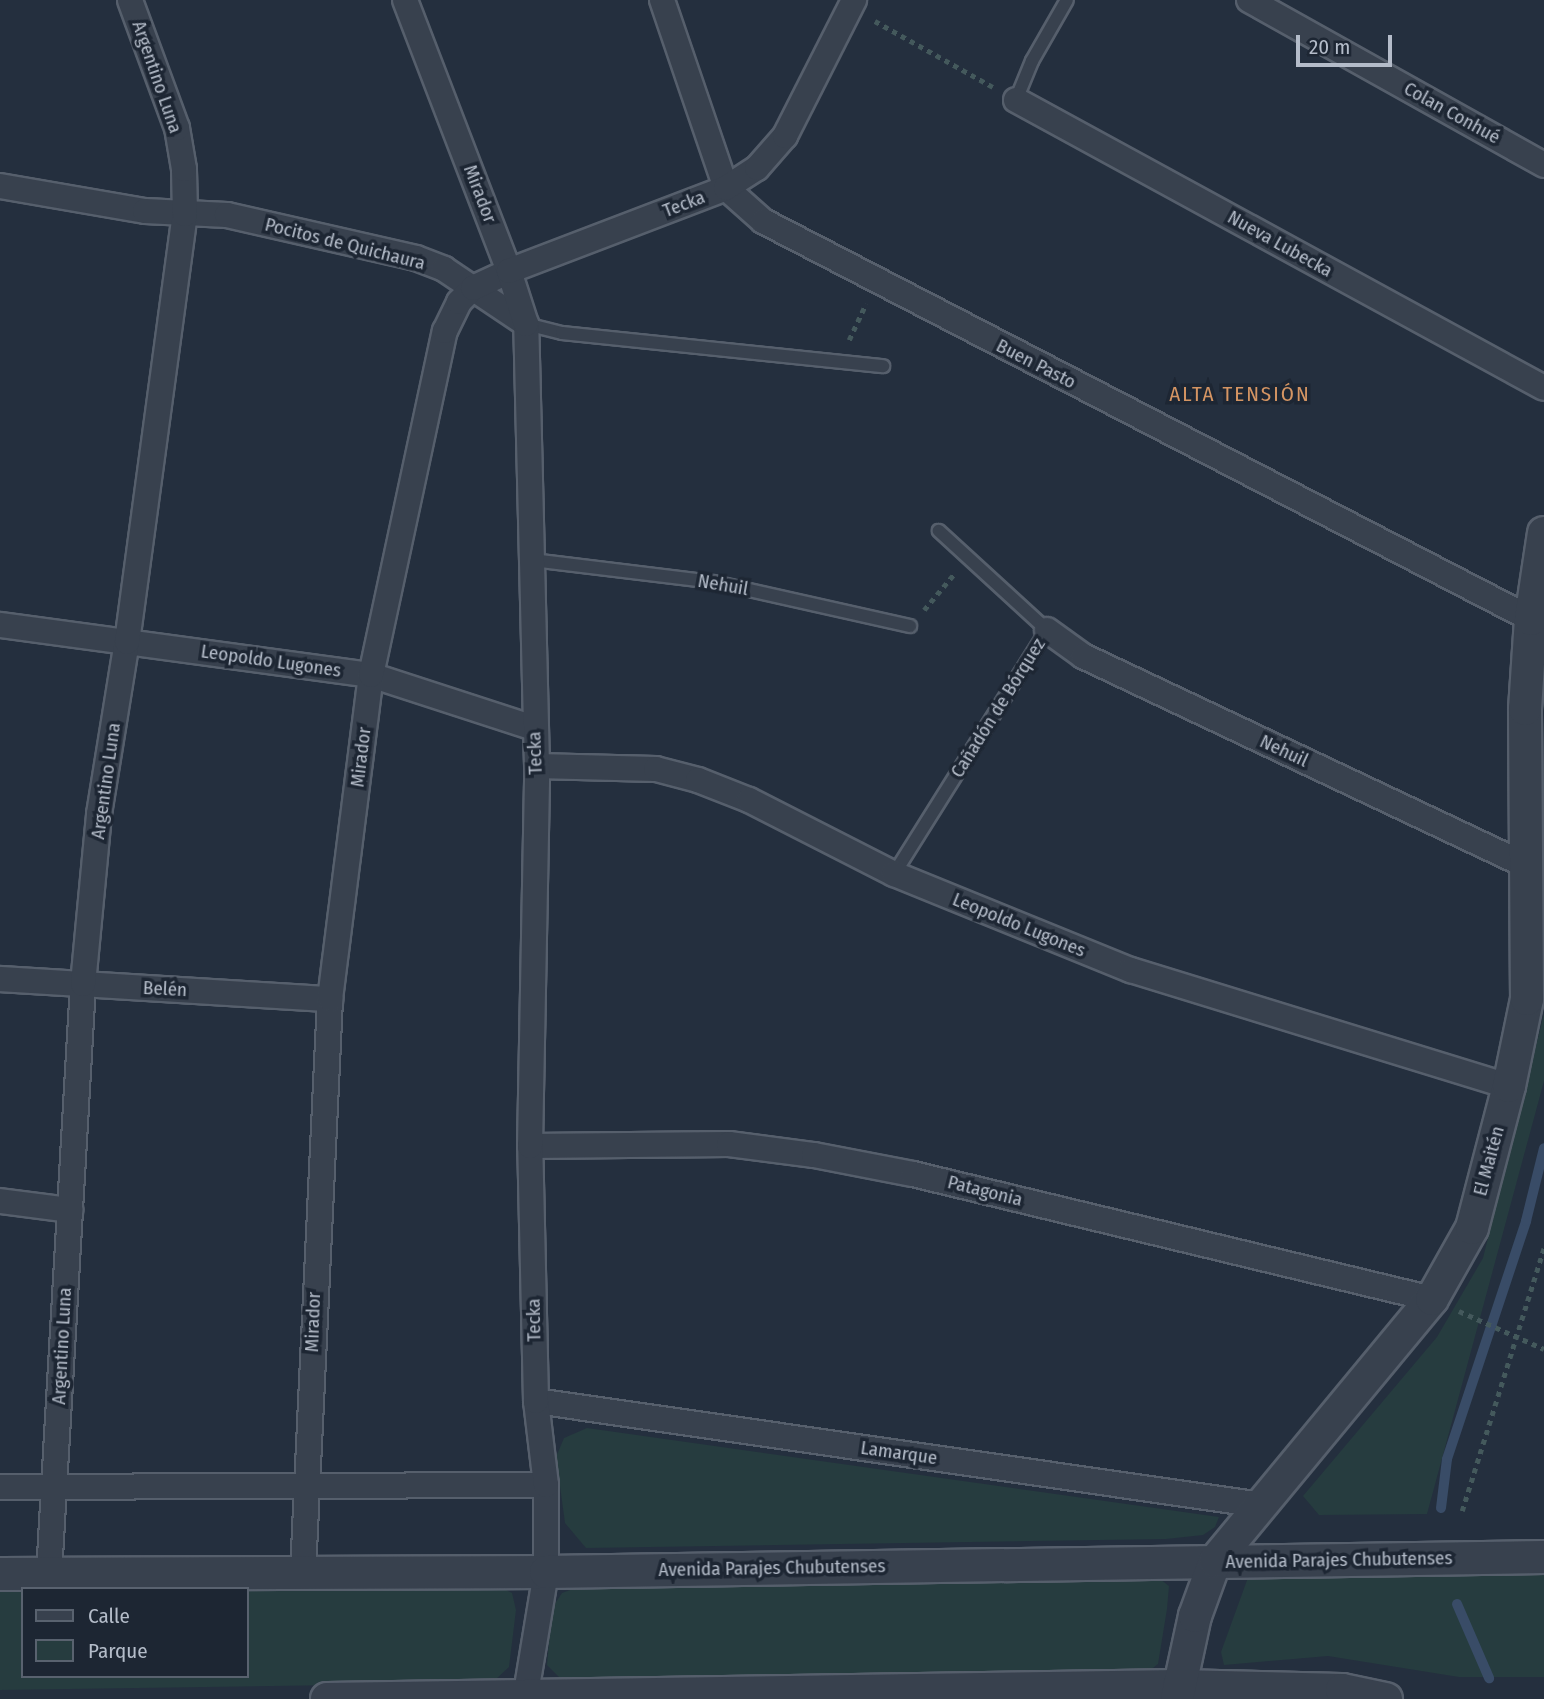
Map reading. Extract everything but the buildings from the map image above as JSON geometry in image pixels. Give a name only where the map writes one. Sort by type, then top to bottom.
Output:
[{"type":"street","name":"Argentino Luna","points":[[49,1574],[83,984],[99,814],[127,642],[185,214],[184,169],[177,128],[130,0]]},
{"type":"street","name":"Mirador","points":[[303,1572],[330,999],[371,675],[445,331],[459,302],[473,288],[509,271],[405,0]]},
{"type":"street","name":"Buen Pasto","points":[[662,0],[726,188],[763,222],[1531,619]]},
{"type":"street","name":"Colan Conhué","points":[[1249,0],[1544,165]]},
{"type":"street","name":"Tecka","points":[[525,1698],[546,1572],[546,1485],[536,1401],[530,1146],[537,766],[526,324],[509,271],[726,188],[757,168],[785,136],[852,4]]},
{"type":"street","name":"Nueva Lubecka","points":[[1016,100],[1544,388]]},
{"type":"street","name":"Pocitos de Quichaura","points":[[0,186],[145,211],[227,215],[416,258],[444,270],[526,324]]},
{"type":"street","name":"El Maitén","points":[[1178,1692],[1195,1616],[1215,1561],[1432,1299],[1472,1228],[1509,1086],[1527,999],[1525,709],[1531,619],[1544,533]]},
{"type":"street","name":"Leopoldo Lugones","points":[[0,625],[371,675],[534,728]]},
{"type":"street","name":"Nehuil","points":[[1047,630],[1083,656],[1525,865]]},
{"type":"street","name":"Leopoldo Lugones","points":[[537,766],[656,769],[698,780],[749,800],[894,874],[1131,970],[1509,1086]]},
{"type":"street","name":"Belén","points":[[0,978],[330,999]]},
{"type":"street","name":"Patagonia","points":[[530,1146],[729,1144],[814,1155],[913,1174],[1432,1299]]},
{"type":"street","points":[[0,1201],[70,1210]]},
{"type":"street","name":"Lamarque","points":[[536,1401],[1261,1505]]},
{"type":"street","points":[[0,1486],[546,1485]]},
{"type":"street","name":"Avenida Parajes Chubutenses","points":[[0,1574],[546,1572],[1544,1557]]},
{"type":"street","points":[[327,1699],[1342,1690],[1384,1699]]},
{"type":"lane","points":[[1016,100],[1032,61],[1067,0]]},
{"type":"lane","name":"Pocitos de Quichaura","points":[[526,324],[562,333],[883,366]]},
{"type":"lane","name":"Cañadón de Bórquez","points":[[894,874],[1047,630],[939,531]]},
{"type":"lane","name":"Nehuil","points":[[532,561],[713,582],[910,626]]},
{"type":"path","points":[[852,4],[1016,100]]},
{"type":"path","points":[[839,362],[876,281]]},
{"type":"path","points":[[910,626],[969,557]]},
{"type":"path","points":[[1462,1511],[1544,1248]]},
{"type":"path","points":[[1432,1299],[1544,1349]]},
{"type":"green space","points":[[1544,1014],[1544,1081],[1427,1514],[1319,1515],[1303,1496],[1437,1337],[1483,1258]]},
{"type":"green space","points":[[587,1428],[1219,1517],[1215,1527],[1203,1535],[1166,1539],[586,1548],[565,1523],[556,1457],[564,1438]]},
{"type":"green space","points":[[1544,1567],[1544,1677],[1459,1677],[1328,1656],[1224,1665],[1221,1652],[1250,1572]]},
{"type":"green space","points":[[1160,1579],[1169,1586],[1167,1609],[1158,1664],[1149,1671],[562,1680],[547,1665],[552,1608],[562,1593],[581,1586]]},
{"type":"green space","points":[[495,1584],[512,1593],[516,1610],[509,1667],[495,1680],[481,1683],[0,1690],[0,1590],[21,1590],[21,1678],[248,1678],[248,1589]]},
{"type":"waterway","points":[[1441,1508],[1447,1459],[1526,1221],[1544,1148]]},
{"type":"waterway","points":[[1457,1604],[1489,1678]]},
{"type":"district","name":"ALTA TENSIÓN","points":[[1240,394]]}]
